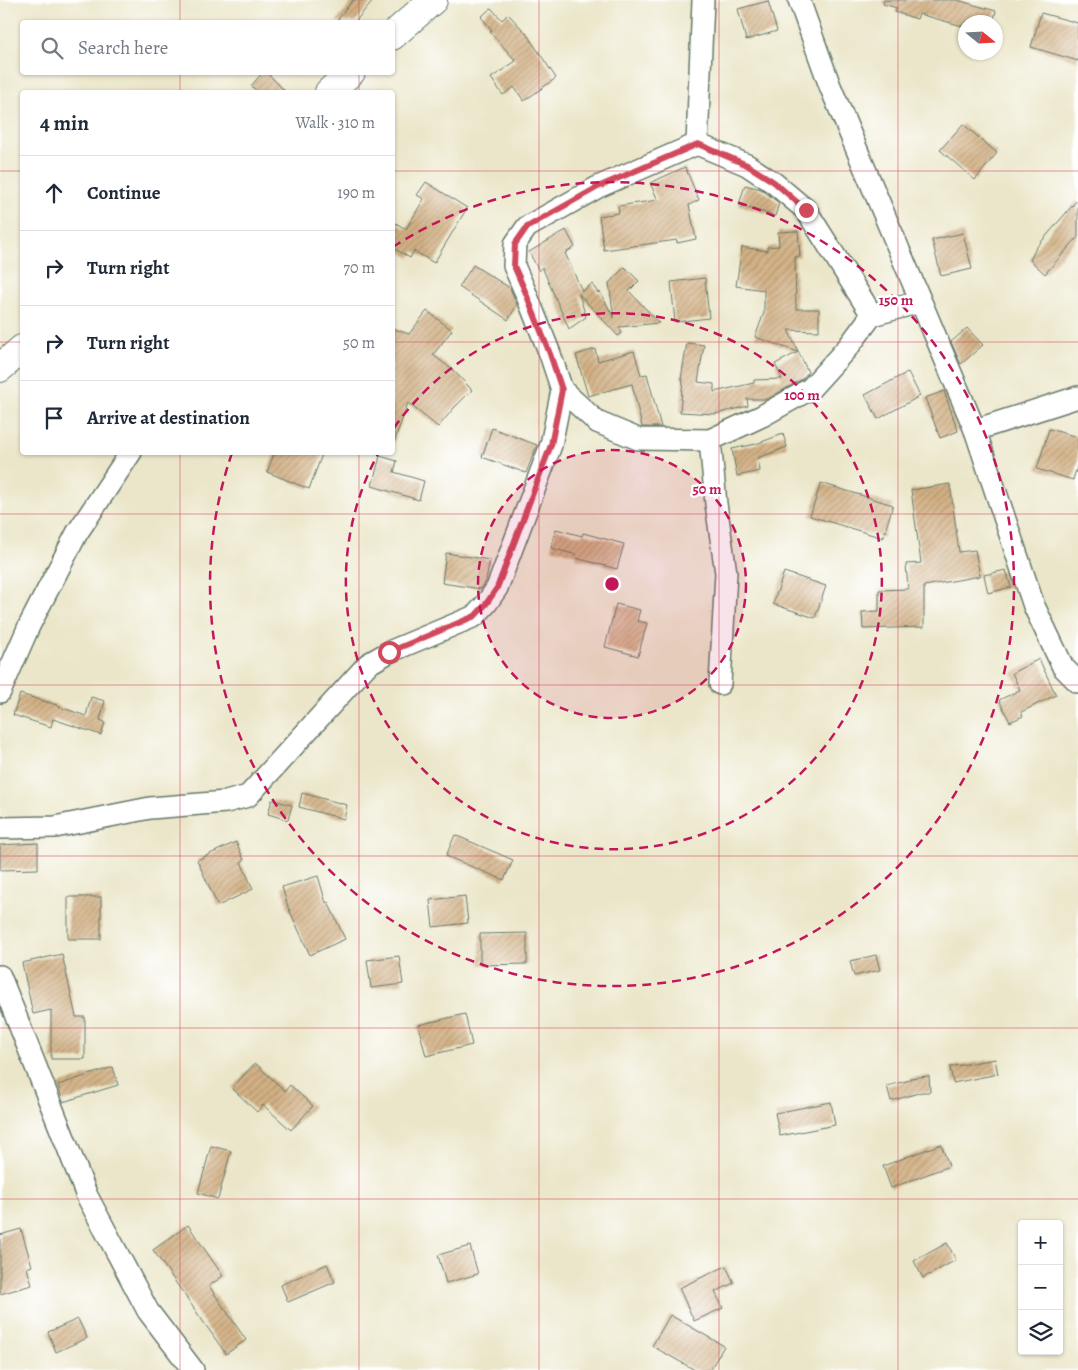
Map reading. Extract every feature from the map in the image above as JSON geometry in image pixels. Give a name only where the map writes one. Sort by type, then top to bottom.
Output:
[{"type":"main road","points":[[395,33],[433,0]]},
{"type":"main road","points":[[331,90],[348,75]]},
{"type":"main road","points":[[0,368],[20,351]]},
{"type":"street","points":[[698,144],[704,0]]},
{"type":"street","points":[[799,0],[830,86],[975,430],[1034,606],[1063,667],[1078,682]]},
{"type":"street","points":[[872,315],[806,210],[774,182],[747,165],[698,144],[598,187],[527,227],[515,244],[514,266],[550,354],[562,390],[597,422],[638,439],[710,440],[762,416],[810,389],[849,346],[872,315],[920,302]]},
{"type":"street","points":[[0,828],[55,827],[150,808],[226,802],[248,796],[368,664],[396,649],[475,616],[486,604],[497,588],[551,445],[562,390]]},
{"type":"street","points":[[975,430],[1078,397]]},
{"type":"street","points":[[710,440],[716,504],[726,573],[720,684]]},
{"type":"street","points":[[0,692],[30,626],[77,533],[129,455]]},
{"type":"street","points":[[0,976],[87,1196],[148,1311],[193,1370]]},
{"type":"building","points":[[353,0],[373,0],[357,20],[338,20]]},
{"type":"building","points":[[884,0],[957,0],[996,11],[995,15],[958,15],[958,25],[919,14],[917,19],[895,12],[897,8],[883,4]]},
{"type":"building","points":[[768,1],[777,31],[746,40],[738,9]]},
{"type":"building","points":[[491,8],[502,20],[508,14],[526,33],[556,78],[524,101],[514,87],[503,95],[491,78],[516,61],[490,32],[492,30],[481,17]]},
{"type":"building","points":[[1041,13],[1078,23],[1078,61],[1031,47]]},
{"type":"building","points":[[260,75],[269,75],[284,90],[256,90],[251,86]]},
{"type":"building","points":[[963,124],[997,153],[975,180],[940,150]]},
{"type":"building","points":[[685,167],[699,200],[689,205],[696,239],[677,243],[677,240],[604,250],[599,216],[619,213],[618,206],[658,200],[650,183]]},
{"type":"building","points":[[426,182],[467,208],[434,263],[414,251],[410,258],[395,249],[395,223],[406,229],[424,199],[417,195]]},
{"type":"building","points":[[745,185],[761,189],[779,203],[775,216],[739,205]]},
{"type":"building","points":[[1078,199],[1078,237],[1045,274],[1030,260],[1036,248]]},
{"type":"building","points":[[566,230],[575,247],[565,253],[582,291],[592,284],[598,293],[600,292],[614,318],[609,283],[625,267],[639,281],[629,291],[659,323],[619,327],[622,333],[618,336],[579,294],[586,317],[569,329],[542,267],[539,271],[529,252]]},
{"type":"building","points":[[798,231],[800,257],[795,257],[796,309],[819,309],[819,331],[788,330],[808,372],[802,379],[768,399],[747,399],[748,406],[715,414],[680,412],[683,379],[681,379],[687,343],[704,345],[698,382],[714,384],[714,392],[754,383],[754,380],[782,379],[775,364],[798,352],[755,337],[764,313],[764,290],[736,286],[742,247],[767,251],[767,247],[779,246],[778,232]]},
{"type":"building","points":[[963,233],[972,269],[941,276],[932,240]]},
{"type":"building","points":[[473,265],[510,288],[517,305],[508,320],[459,287]]},
{"type":"building","points":[[705,278],[709,318],[675,322],[671,282]]},
{"type":"building","points":[[427,311],[452,330],[433,355],[453,370],[472,390],[438,427],[408,403],[395,439],[395,329],[409,334]]},
{"type":"building","points":[[967,328],[983,345],[961,364],[951,342]]},
{"type":"building","points":[[595,349],[598,361],[634,351],[641,375],[647,374],[661,427],[642,427],[632,384],[588,396],[576,355]]},
{"type":"building","points":[[908,372],[920,396],[878,419],[865,395]]},
{"type":"building","points":[[944,391],[958,431],[940,438],[925,398]]},
{"type":"building","points":[[492,428],[537,445],[526,473],[482,457]]},
{"type":"building","points":[[1049,429],[1078,437],[1078,463],[1073,480],[1037,469]]},
{"type":"building","points":[[783,434],[787,447],[758,458],[760,471],[737,476],[732,449],[756,444]]},
{"type":"building","points":[[274,455],[322,455],[309,489],[267,472]]},
{"type":"building","points":[[380,456],[397,461],[394,472],[424,481],[419,500],[372,486]]},
{"type":"building","points":[[821,483],[893,505],[883,538],[810,516]]},
{"type":"building","points":[[950,484],[959,552],[975,550],[980,576],[924,586],[924,627],[863,629],[862,612],[879,611],[879,590],[908,589],[906,564],[921,563],[911,490]]},
{"type":"building","points":[[556,529],[582,536],[583,533],[624,544],[617,569],[576,558],[577,555],[551,548]]},
{"type":"building","points":[[446,553],[490,560],[486,581],[481,589],[442,583]]},
{"type":"building","points":[[1006,570],[1011,587],[988,593],[984,575]]},
{"type":"building","points":[[784,572],[826,586],[815,618],[773,604]]},
{"type":"building","points":[[616,604],[640,610],[637,621],[647,623],[638,656],[605,647]]},
{"type":"building","points":[[1039,659],[1056,695],[1021,712],[1023,716],[1010,722],[999,700],[1020,690],[1012,673]]},
{"type":"building","points":[[20,694],[86,716],[91,697],[105,701],[100,720],[105,722],[101,735],[53,719],[51,727],[13,715]]},
{"type":"building","points":[[302,793],[347,805],[344,819],[299,807]]},
{"type":"building","points":[[272,800],[292,805],[288,820],[268,814]]},
{"type":"building","points":[[455,835],[513,860],[504,880],[446,856]]},
{"type":"building","points":[[236,842],[244,860],[241,862],[253,889],[218,906],[197,860]]},
{"type":"building","points":[[38,843],[38,869],[0,870],[0,845]]},
{"type":"building","points":[[318,876],[326,903],[328,902],[345,939],[310,955],[288,907],[282,887]]},
{"type":"building","points":[[465,896],[468,923],[433,927],[430,900]]},
{"type":"building","points":[[68,897],[101,897],[101,939],[68,939]]},
{"type":"building","points":[[527,933],[527,964],[480,965],[480,934]]},
{"type":"building","points":[[62,954],[76,1017],[85,1017],[85,1059],[51,1059],[51,1010],[33,1014],[22,963]]},
{"type":"building","points":[[876,955],[880,970],[854,976],[850,961]]},
{"type":"building","points":[[399,956],[403,984],[371,988],[367,960]]},
{"type":"building","points":[[465,1014],[472,1045],[426,1056],[418,1025]]},
{"type":"building","points":[[995,1059],[998,1074],[953,1083],[950,1067]]},
{"type":"building","points":[[255,1063],[285,1091],[290,1085],[313,1106],[291,1130],[263,1105],[257,1112],[232,1088]]},
{"type":"building","points":[[113,1067],[118,1085],[63,1102],[58,1085]]},
{"type":"building","points":[[929,1076],[930,1092],[922,1092],[891,1101],[887,1086],[910,1080],[910,1078]]},
{"type":"building","points":[[831,1102],[835,1125],[780,1136],[775,1113]]},
{"type":"building","points":[[941,1144],[949,1166],[891,1188],[883,1166]]},
{"type":"building","points":[[211,1146],[231,1151],[218,1199],[198,1193]]},
{"type":"building","points":[[188,1225],[223,1276],[209,1286],[246,1340],[226,1354],[153,1250]]},
{"type":"building","points":[[21,1229],[32,1266],[27,1268],[32,1285],[0,1294],[0,1235]]},
{"type":"building","points":[[947,1243],[956,1260],[923,1278],[914,1261]]},
{"type":"building","points":[[470,1246],[478,1274],[446,1283],[438,1255]]},
{"type":"building","points":[[327,1264],[335,1282],[288,1302],[281,1285]]},
{"type":"building","points":[[726,1266],[734,1283],[715,1292],[723,1308],[694,1321],[679,1288]]},
{"type":"building","points":[[670,1315],[724,1346],[710,1370],[695,1370],[652,1346]]},
{"type":"building","points":[[78,1319],[87,1338],[56,1352],[48,1332]]},
{"type":"route","points":[[389,652],[475,616],[486,604],[497,588],[551,445],[562,390],[550,354],[514,266],[515,244],[527,227],[598,187],[698,144],[747,165],[774,182],[806,210]]}]
